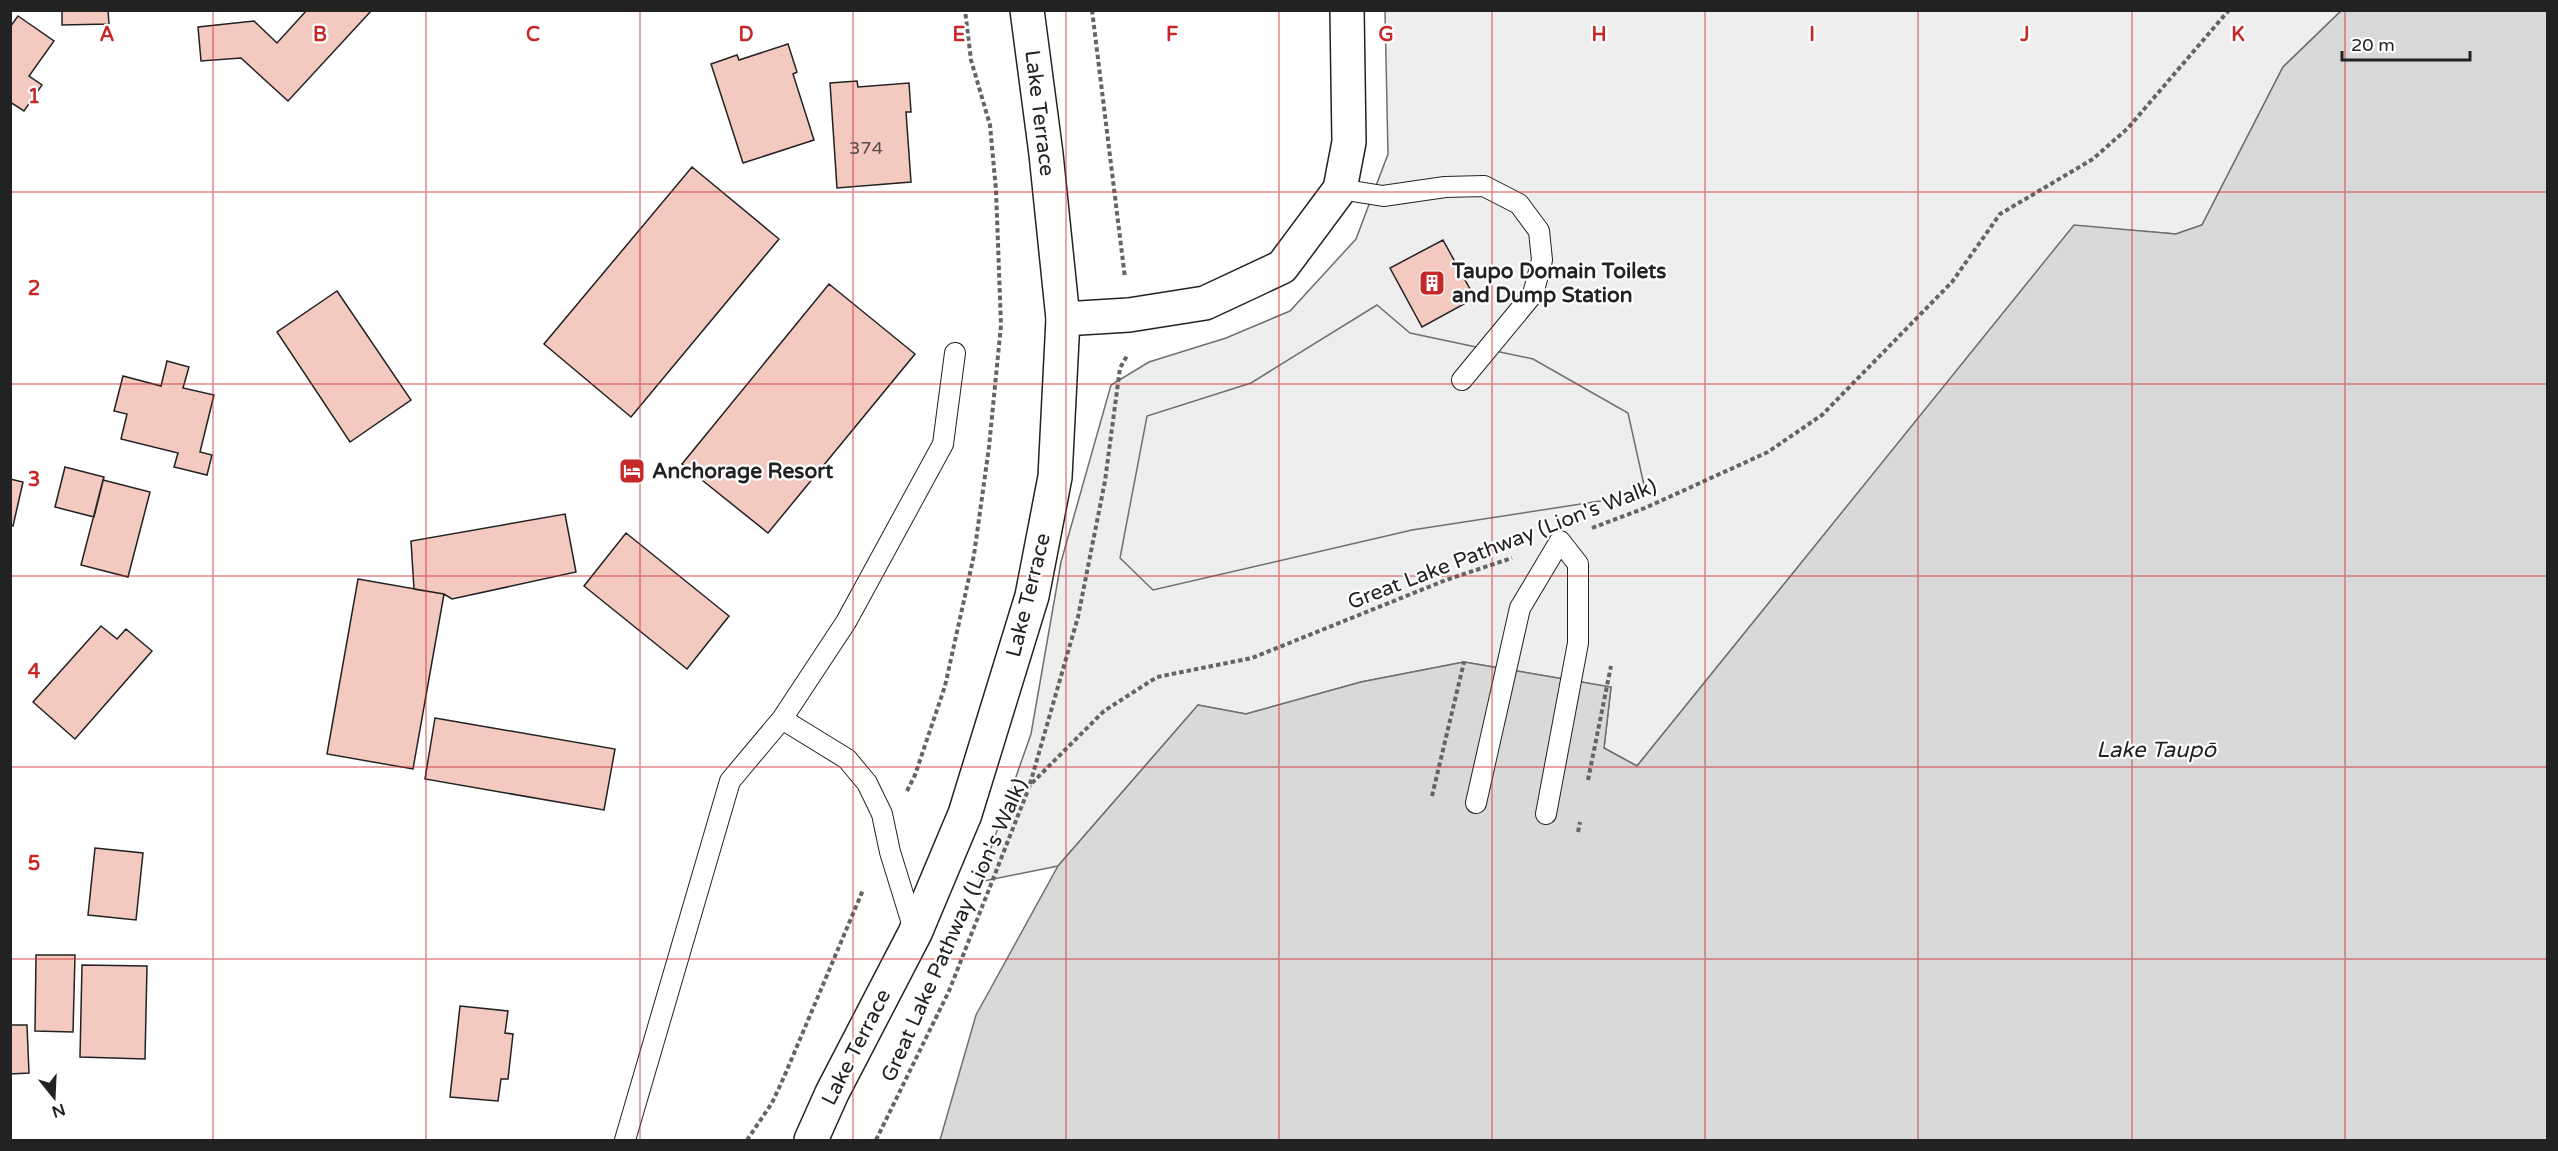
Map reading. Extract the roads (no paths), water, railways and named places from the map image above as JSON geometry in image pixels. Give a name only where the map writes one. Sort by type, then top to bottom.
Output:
[{"type":"main road","name":"Lake Terrace","points":[[811,1140],[832,1093],[915,933],[965,814],[1032,596],[1055,477],[1063,319],[1046,154],[1026,10]]},
{"type":"main road","points":[[1063,319],[1129,315],[1205,303],[1282,267],[1340,189],[1349,142],[1347,10]]},
{"type":"lane","points":[[1340,189],[1383,196],[1445,187],[1484,186],[1518,204],[1539,231],[1542,261],[1533,294],[1462,380]]},
{"type":"lane","points":[[625,1140],[730,781],[782,719],[846,622],[944,444],[955,353]]},
{"type":"lane","points":[[1476,803],[1520,608],[1560,541],[1578,564],[1578,643],[1546,814]]},
{"type":"lane","points":[[782,719],[847,759],[867,783],[882,814],[890,852],[915,933]]},
{"type":"water","name":"Lake Taupō","points":[[2341,11],[2547,11],[2547,1140],[940,1140],[976,1015],[1058,866],[1198,705],[1246,714],[1361,682],[1464,662],[1611,687],[1604,748],[1637,766],[2074,225],[2176,234],[2202,225],[2283,67]]},
{"type":"place","name":"Taupo Domain Toilets and Dump Station","points":[[1432,283]]},
{"type":"place","name":"Anchorage Resort","points":[[632,471]]}]
